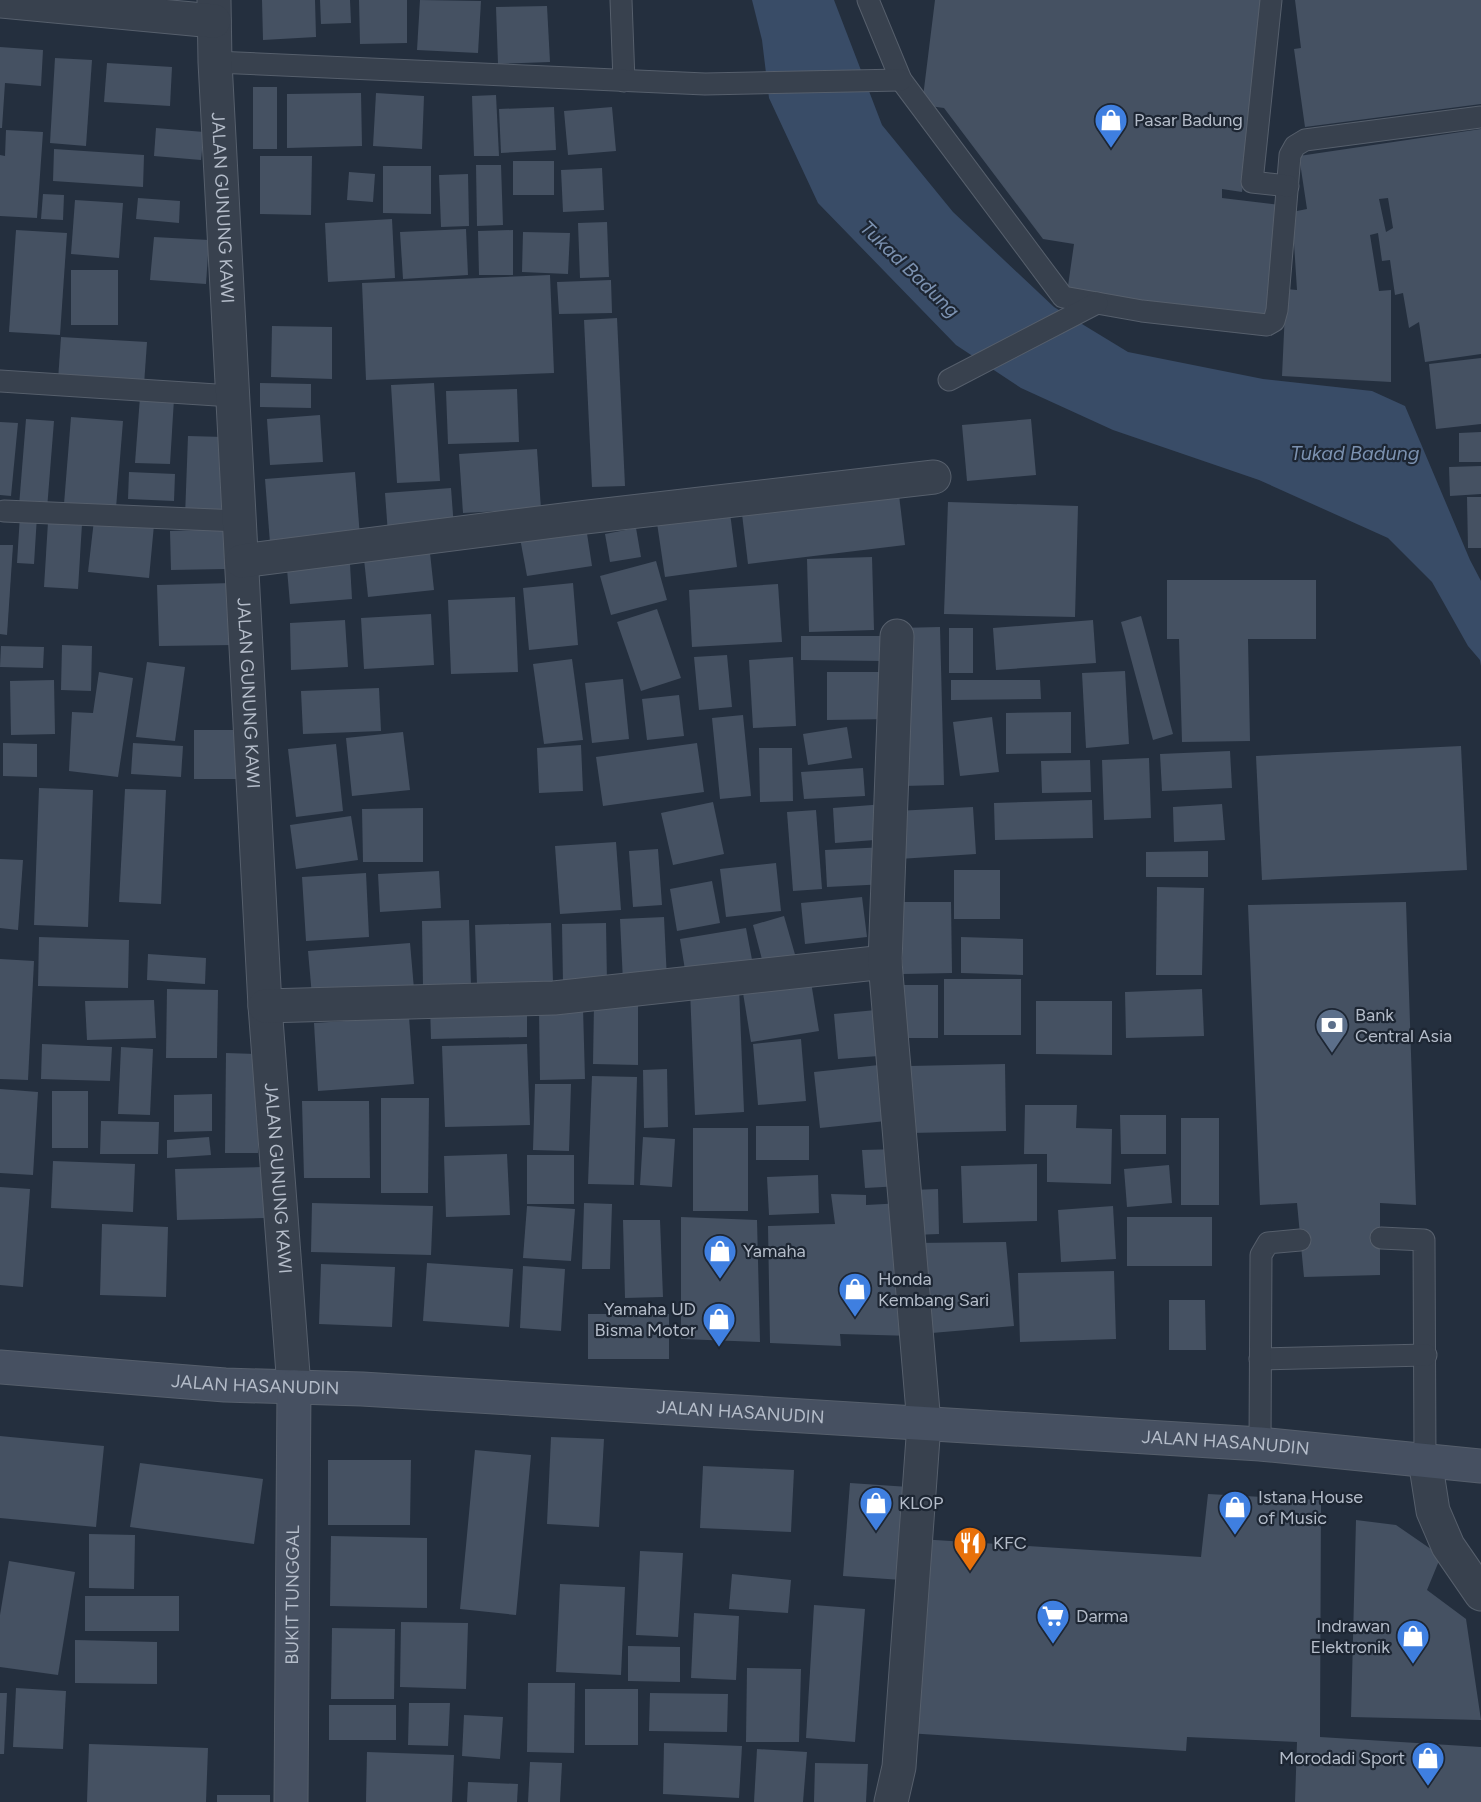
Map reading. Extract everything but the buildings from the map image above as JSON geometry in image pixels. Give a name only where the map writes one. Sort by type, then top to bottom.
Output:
[{"type":"main road","name":"JALAN HASANUDIN","points":[[0,1367],[225,1385],[362,1389],[1260,1444],[1471,1466]]},
{"type":"main road","name":"BUKIT TUNGGAL","points":[[291,1802],[294,1387]]},
{"type":"street","points":[[0,1],[214,11]]},
{"type":"street","name":"JALAN GUNUNG KAWI","points":[[214,11],[265,1006],[294,1387]]},
{"type":"street","points":[[242,561],[578,518],[934,477]]},
{"type":"street","points":[[891,1802],[899,1767],[924,1424],[885,962],[897,636]]},
{"type":"street","points":[[265,1006],[554,998],[885,962]]},
{"type":"street","points":[[1425,1460],[1433,1510],[1448,1545],[1481,1594]]},
{"type":"lane","points":[[621,0],[624,81]]},
{"type":"lane","points":[[868,0],[901,80],[1063,297],[1089,308],[1142,311],[1267,325],[1274,321],[1277,310],[1290,155],[1295,146],[1305,140],[1481,117]]},
{"type":"lane","points":[[1271,0],[1252,182],[1288,186]]},
{"type":"lane","points":[[215,62],[705,84],[901,80]]},
{"type":"lane","points":[[949,380],[1089,308]]},
{"type":"lane","points":[[0,381],[232,396]]},
{"type":"lane","points":[[4,511],[239,521]]},
{"type":"lane","points":[[1381,1238],[1424,1240],[1425,1460]]},
{"type":"lane","points":[[1260,1444],[1261,1255],[1268,1243],[1300,1240]]},
{"type":"lane","points":[[1260,1359],[1426,1355]]},
{"type":"water","name":"Tukad Badung","points":[[752,0],[834,0],[882,125],[953,212],[1054,307],[1128,352],[1263,379],[1372,391],[1405,406],[1481,581],[1481,666],[1480,660],[1468,646],[1432,582],[1388,538],[1259,480],[1113,430],[1021,388],[956,345],[818,203],[769,98],[762,40]]},
{"type":"place","name":"Pasar Badung","points":[[1111,149]]},
{"type":"place","name":"Bank Central Asia","points":[[1332,1054]]},
{"type":"place","name":"Yamaha","points":[[720,1280]]},
{"type":"place","name":"Honda Kembang Sari","points":[[855,1318]]},
{"type":"place","name":"Yamaha UD Bisma Motor","points":[[719,1348]]},
{"type":"place","name":"KLOP","points":[[876,1532]]},
{"type":"place","name":"Istana House of Music","points":[[1235,1536]]},
{"type":"place","name":"KFC","points":[[970,1572]]},
{"type":"place","name":"Darma","points":[[1053,1645]]},
{"type":"place","name":"Indrawan Elektronik","points":[[1413,1665]]},
{"type":"place","name":"Morodadi Sport","points":[[1428,1787]]}]
